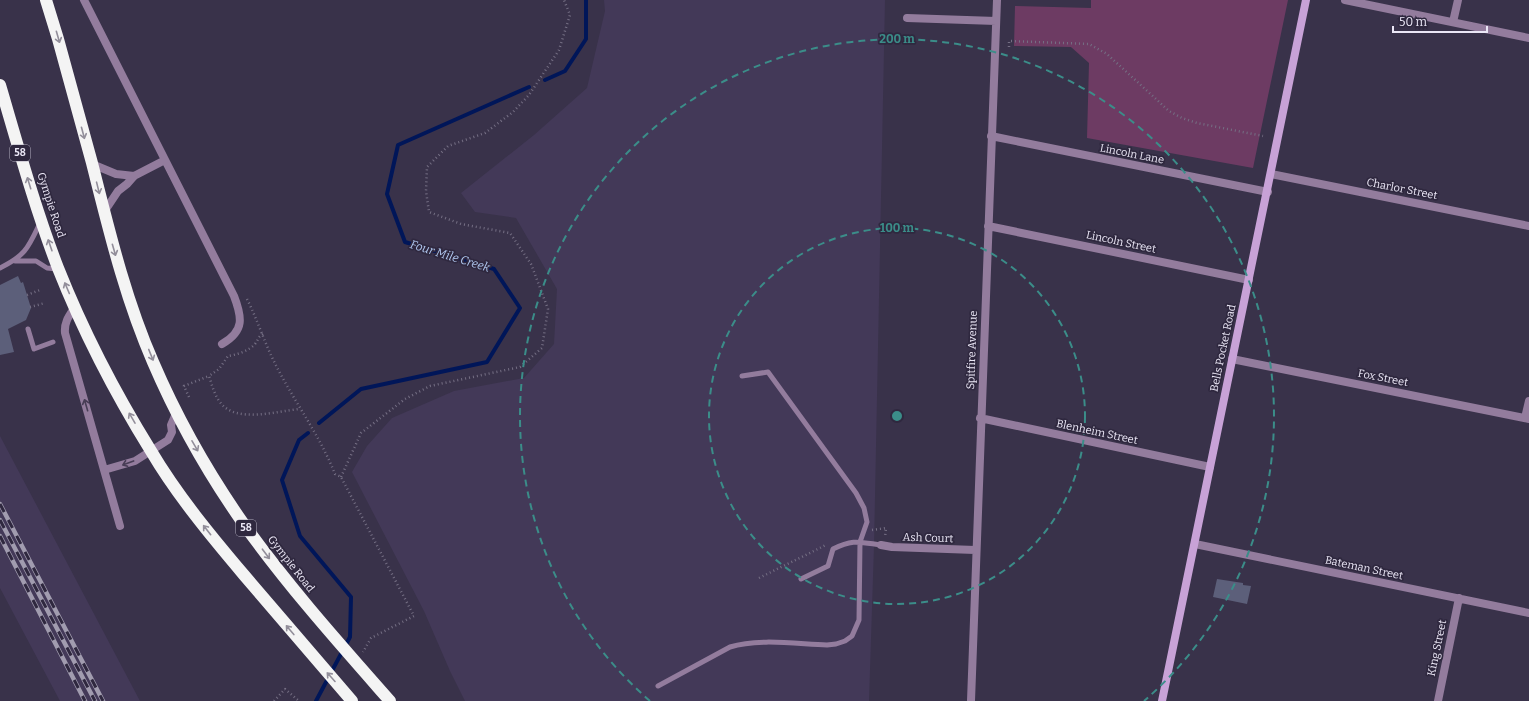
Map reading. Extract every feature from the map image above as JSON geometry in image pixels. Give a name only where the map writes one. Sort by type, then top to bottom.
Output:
[{"type":"highway","name":"Gympie Road","points":[[46,0],[126,289],[153,362],[177,411],[212,475],[242,522],[279,571],[331,634],[360,664],[390,701]]},
{"type":"highway","name":"Gympie Road","points":[[0,86],[41,220],[59,269],[75,307],[109,378],[151,452],[173,485],[213,538],[315,660],[349,698]]},
{"type":"main road","name":"Bells Pocket Road","points":[[1162,701],[1268,192],[1306,0]]},
{"type":"street","points":[[84,0],[234,296],[240,312],[241,321],[239,328],[230,340],[222,344]]},
{"type":"street","name":"Spitfire Avenue","points":[[971,701],[975,550],[997,0]]},
{"type":"street","points":[[1345,0],[1529,38]]},
{"type":"street","points":[[1453,22],[1458,0]]},
{"type":"street","points":[[907,18],[996,21]]},
{"type":"street","name":"Lincoln Lane","points":[[991,136],[1268,192]]},
{"type":"street","points":[[104,212],[118,191],[134,176],[165,160]]},
{"type":"street","points":[[92,164],[102,167],[108,172],[134,176]]},
{"type":"street","name":"Charlor Street","points":[[1271,174],[1529,226]]},
{"type":"street","name":"Lincoln Street","points":[[988,226],[1249,280]]},
{"type":"street","points":[[75,307],[64,326],[65,333],[120,526]]},
{"type":"street","name":"Fox Street","points":[[1232,359],[1527,419]]},
{"type":"street","points":[[1527,419],[1529,401]]},
{"type":"street","points":[[104,470],[135,461],[168,440],[170,437],[171,425],[177,411]]},
{"type":"street","name":"Blenheim Street","points":[[980,418],[1210,467]]},
{"type":"street","name":"Ash Court","points":[[883,542],[892,548],[975,550]]},
{"type":"street","name":"Bateman Street","points":[[1195,544],[1529,613]]},
{"type":"street","name":"King Street","points":[[1438,701],[1459,598]]},
{"type":"lane","points":[[0,268],[15,261],[30,245],[41,220]]},
{"type":"lane","points":[[15,261],[36,261],[47,268],[59,269]]},
{"type":"lane","points":[[28,329],[34,349],[53,342]]},
{"type":"lane","points":[[658,686],[730,647],[741,644],[827,645],[840,642],[852,636],[859,620],[860,542],[867,522],[864,508],[856,493],[768,372],[742,376]]},
{"type":"lane","points":[[801,580],[828,566],[833,549],[846,542],[883,542]]},
{"type":"path","points":[[341,477],[361,433],[405,399],[430,386],[520,367],[542,348],[548,309],[531,264],[510,233],[461,224],[429,212],[426,191],[427,167],[448,146],[485,133],[513,112],[529,95],[559,50],[570,15],[564,0]]},
{"type":"path","points":[[1009,47],[1009,41],[1089,44],[1106,54],[1169,111],[1182,118],[1197,123],[1263,136]]},
{"type":"path","points":[[27,295],[40,290]]},
{"type":"path","points":[[30,307],[45,303]]},
{"type":"path","points":[[189,397],[184,386],[209,376],[219,369],[228,356],[249,348],[255,344],[257,337],[263,334]]},
{"type":"path","points":[[270,353],[327,454],[335,474],[341,477],[414,616],[371,638],[360,664]]},
{"type":"path","points":[[209,376],[213,389],[220,403],[228,410],[241,415],[300,408]]},
{"type":"path","points":[[864,531],[886,528],[883,542]]},
{"type":"path","points":[[758,578],[829,543]]},
{"type":"path","points":[[274,701],[285,689],[298,700]]},
{"type":"shaded area","points":[[604,0],[885,0],[874,546],[869,701],[465,701],[450,671],[424,611],[352,472],[367,446],[392,418],[454,391],[524,378],[554,344],[557,289],[516,218],[475,212],[461,193],[534,135],[587,88],[605,11]]},
{"type":"shaded area","points":[[1091,0],[1288,0],[1253,168],[1087,138],[1089,63],[1071,47],[1014,46],[1015,6],[1091,8]]},
{"type":"shaded area","points":[[0,436],[140,701],[60,701],[0,588]]},
{"type":"building","points":[[18,276],[21,283],[23,282],[31,308],[26,320],[8,329],[14,352],[0,355],[0,285]]},
{"type":"building","points":[[1217,579],[1243,583],[1243,585],[1251,586],[1247,604],[1213,597]]},
{"type":"waterway","name":"Four Mile Creek","points":[[545,80],[565,71],[586,39],[586,0]]},
{"type":"waterway","name":"Four Mile Creek","points":[[319,423],[361,389],[487,362],[520,308],[494,269],[405,242],[387,194],[398,145],[529,87]]},
{"type":"waterway","name":"Four Mile Creek","points":[[308,433],[299,440],[282,480],[300,536],[351,597],[350,637],[316,701]]},
{"type":"railway","points":[[0,504],[103,701]]},
{"type":"railway","points":[[0,520],[95,701]]},
{"type":"railway","points":[[0,536],[85,701]]}]
